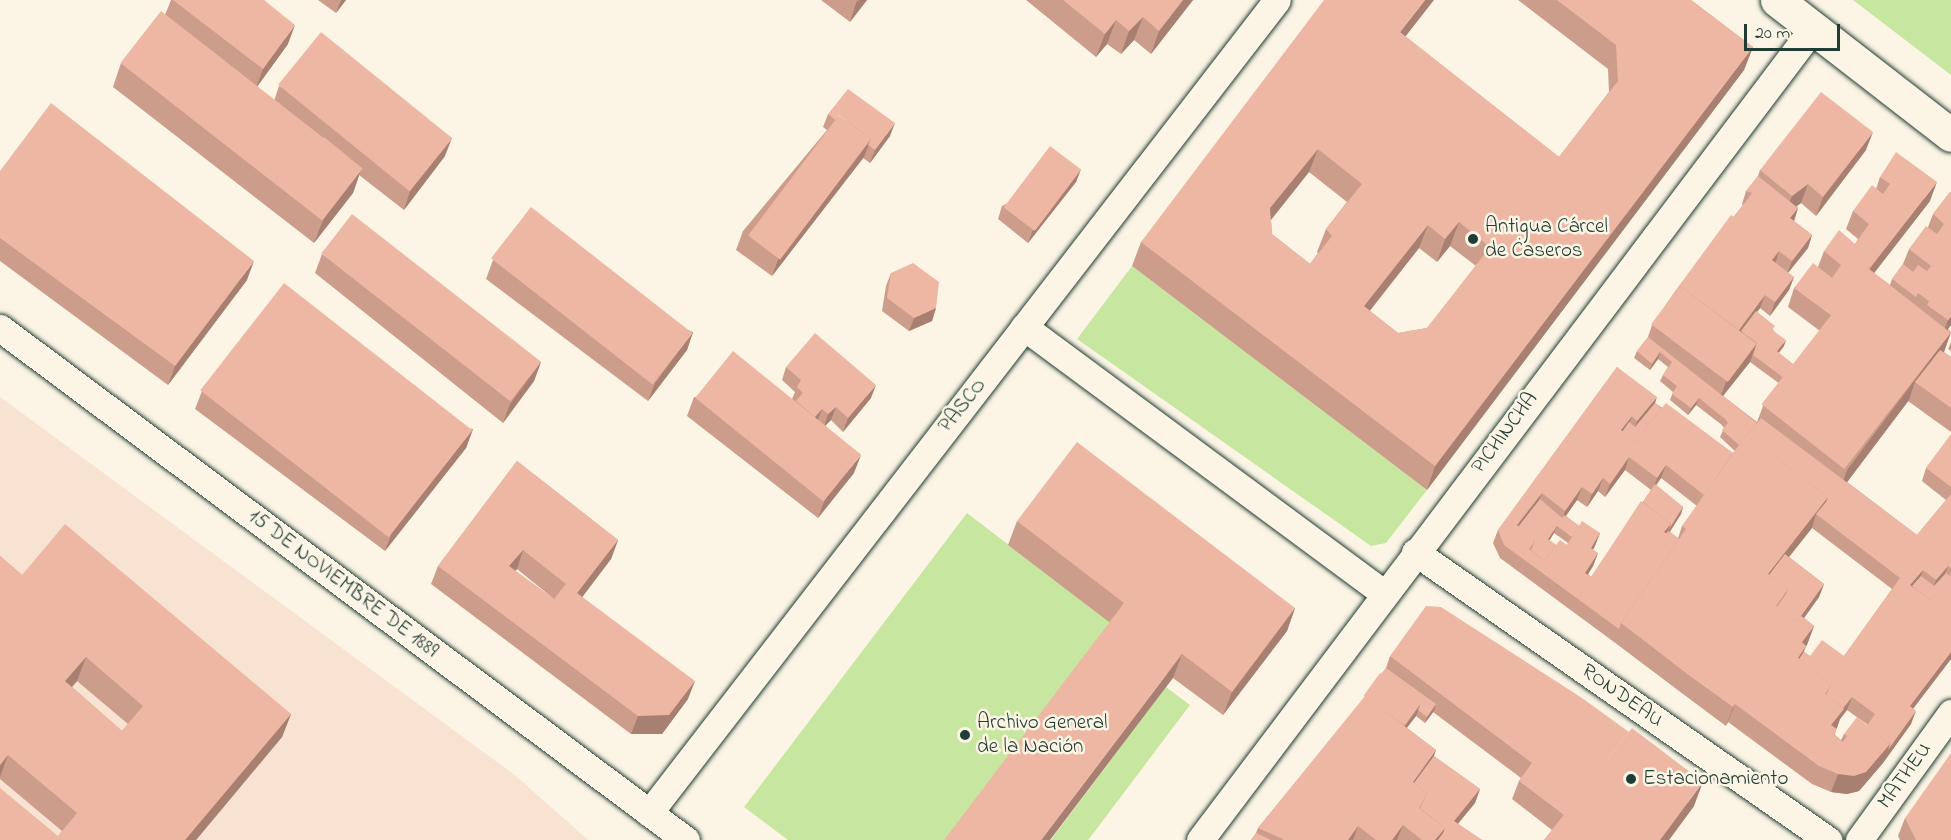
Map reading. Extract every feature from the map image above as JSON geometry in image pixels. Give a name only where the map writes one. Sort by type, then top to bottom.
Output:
[{"type":"main road","points":[[1777,0],[1951,135]]},
{"type":"street","name":"PASCO","points":[[649,813],[1277,0]]},
{"type":"street","name":"PICHINCHA","points":[[1200,840],[1384,593],[1813,28]]},
{"type":"street","points":[[1024,327],[1384,593]]},
{"type":"street","name":"15 DE NOVIEMBRE DE 1889","points":[[0,328],[686,840]]},
{"type":"street","name":"RONDEAU","points":[[1415,552],[1828,840]]},
{"type":"street","name":"MATHEU","points":[[1859,840],[1951,713]]},
{"type":"shaded area","points":[[0,397],[516,776],[588,840],[0,840]]},
{"type":"green space","points":[[1853,0],[1951,0],[1951,75]]},
{"type":"green space","points":[[1132,266],[1427,490],[1386,543],[1371,546],[1077,339]]},
{"type":"green space","points":[[967,513],[1115,626],[954,840],[788,840],[744,807]]},
{"type":"green space","points":[[1166,687],[1190,705],[1088,840],[1051,840]]},
{"type":"building","points":[[173,0],[264,0],[295,25],[263,69]]},
{"type":"building","points":[[1063,0],[1183,0],[1159,31],[1143,17],[1129,31],[1116,20],[1105,34]]},
{"type":"building","name":"Antigua Cárcel de Caseros","points":[[1324,0],[1425,0],[1400,32],[1559,157],[1618,81],[1616,45],[1557,0],[1691,0],[1753,47],[1435,466],[1141,242]],"holes":[[[1318,149],[1362,184],[1326,229],[1332,236],[1310,264],[1272,234],[1270,208]],[[1459,222],[1490,247],[1427,328],[1398,333],[1364,306],[1428,225],[1445,239]]]},
{"type":"building","points":[[161,11],[363,169],[322,221],[120,63]]},
{"type":"building","points":[[321,32],[452,138],[410,191],[278,85]]},
{"type":"building","points":[[848,89],[895,123],[875,150],[868,145],[871,139],[839,115],[835,120],[828,114]]},
{"type":"building","points":[[1821,92],[1873,132],[1823,197],[1808,184],[1792,196],[1760,170]]},
{"type":"building","points":[[51,103],[254,261],[175,366],[0,238],[0,171]]},
{"type":"building","points":[[839,115],[871,139],[780,260],[748,236]]},
{"type":"building","points":[[324,137],[351,159],[350,161],[322,139]]},
{"type":"building","points":[[1050,146],[1081,169],[1035,231],[1004,207]]},
{"type":"building","points":[[1896,152],[1937,182],[1832,316],[1794,288],[1813,263],[1832,278],[1841,265],[1824,251],[1839,230],[1855,244],[1869,224],[1853,211],[1872,185],[1883,194],[1890,184],[1880,177]]},
{"type":"building","points":[[1758,176],[1798,208],[1790,218],[1812,235],[1792,261],[1779,251],[1772,260],[1794,277],[1775,302],[1765,295],[1739,330],[1680,286],[1676,290],[1731,215],[1734,217],[1752,193],[1746,191]]},
{"type":"building","points":[[1950,192],[1951,316],[1948,320],[1927,305],[1929,301],[1918,293],[1916,297],[1892,279],[1903,264],[1913,272],[1918,265],[1927,271],[1931,266],[1909,249],[1926,226],[1937,234],[1944,224],[1933,214]]},
{"type":"building","points":[[531,207],[693,333],[653,384],[491,258]]},
{"type":"building","points":[[352,214],[541,362],[510,401],[321,253]]},
{"type":"building","points":[[913,263],[939,282],[936,308],[914,318],[887,298],[891,273]]},
{"type":"building","points":[[1868,268],[1951,333],[1844,469],[1761,404]]},
{"type":"building","points":[[284,283],[472,430],[389,537],[200,390]]},
{"type":"building","points":[[1680,286],[1757,344],[1728,382],[1651,324]]},
{"type":"building","points":[[1756,311],[1775,326],[1772,330],[1786,340],[1777,351],[1794,365],[1784,378],[1753,355],[1757,343],[1741,331]]},
{"type":"building","points":[[815,333],[876,385],[848,418],[836,407],[828,414],[822,409],[815,417],[796,401],[803,393],[797,387],[801,380],[786,367]]},
{"type":"building","points":[[1648,337],[1757,423],[1739,445],[1722,430],[1728,423],[1725,419],[1699,398],[1691,408],[1672,394],[1677,386],[1663,375],[1672,362],[1660,352],[1652,364],[1637,351]]},
{"type":"building","points":[[1940,350],[1951,357],[1951,408],[1915,382]]},
{"type":"building","points":[[733,351],[861,455],[823,501],[695,398]]},
{"type":"building","points":[[1617,367],[1657,397],[1637,421],[1632,416],[1621,430],[1635,442],[1666,403],[1733,453],[1704,495],[1666,465],[1657,478],[1629,457],[1610,484],[1603,478],[1592,494],[1582,487],[1565,511],[1542,493],[1517,525],[1535,541],[1529,549],[1544,561],[1560,540],[1567,545],[1582,521],[1600,533],[1591,548],[1598,553],[1585,573],[1591,577],[1641,501],[1671,524],[1664,532],[1677,542],[1619,629],[1504,545],[1498,530]]},
{"type":"building","points":[[1655,403],[1662,408],[1635,442],[1622,432],[1629,422],[1635,427]]},
{"type":"building","points":[[1761,418],[1917,535],[1951,494],[1951,568],[1948,566],[1936,580],[1923,570],[1910,585],[1931,600],[1951,574],[1951,652],[1910,706],[1916,711],[1888,750],[1890,744],[1867,726],[1875,714],[1852,697],[1843,708],[1826,695],[1831,685],[1799,659],[1804,652],[1810,656],[1822,640],[1844,656],[1900,578],[1816,514],[1828,497],[1747,436]]},
{"type":"building","points":[[1951,434],[1951,487],[1926,468]]},
{"type":"building","points":[[1746,435],[1828,497],[1768,574],[1788,589],[1776,606],[1796,621],[1800,615],[1814,626],[1802,642],[1806,646],[1798,658],[1831,685],[1825,694],[1844,709],[1831,725],[1837,729],[1834,735],[1843,742],[1847,736],[1844,734],[1857,717],[1890,744],[1866,772],[1854,776],[1838,774],[1819,766],[1735,704],[1733,707],[1694,679],[1621,623],[1686,529],[1682,526]]},
{"type":"building","points":[[1077,442],[1295,608],[1232,692],[1182,654],[1041,840],[944,840],[1124,603],[1017,521]]},
{"type":"building","points":[[517,461],[618,540],[577,593],[695,681],[669,715],[638,716],[438,566]],"holes":[[[523,550],[566,584],[554,599],[509,566]]]},
{"type":"building","points":[[1655,484],[1683,507],[1668,531],[1671,524],[1643,502]]},
{"type":"building","points":[[1540,499],[1562,518],[1564,515],[1579,526],[1572,537],[1557,526],[1548,539],[1556,545],[1544,561],[1531,550],[1535,541],[1518,527]]},
{"type":"building","points":[[65,524],[291,714],[185,840],[0,840],[0,788],[58,836],[77,813],[8,755],[0,765],[0,556],[22,575]],"holes":[[[86,657],[143,706],[122,731],[65,681]]]},
{"type":"building","points":[[1668,531],[1679,539],[1677,542],[1666,534]]},
{"type":"building","points":[[1785,554],[1824,584],[1796,621],[1777,607],[1788,589],[1769,575]]},
{"type":"building","points":[[1946,573],[1950,576],[1931,600],[1912,586],[1921,576],[1934,586]]},
{"type":"building","points":[[1426,606],[1441,607],[1582,698],[1629,732],[1564,815],[1519,781],[1532,763],[1390,656]]},
{"type":"building","points":[[1386,668],[1436,704],[1427,717],[1418,710],[1421,703],[1381,674]]},
{"type":"building","points":[[1380,673],[1421,703],[1405,726],[1364,696]]},
{"type":"building","points":[[1365,696],[1436,750],[1413,782],[1427,794],[1419,808],[1445,828],[1435,840],[1422,840],[1403,825],[1392,840],[1376,840],[1358,826],[1348,840],[1282,840],[1258,828]]},
{"type":"building","name":"Estacionamiento","points":[[1632,728],[1703,782],[1660,840],[1544,840]]},
{"type":"building","points":[[1951,753],[1951,840],[1916,840],[1905,818]]},
{"type":"building","points":[[1434,756],[1480,789],[1454,821],[1482,840],[1438,840],[1445,828],[1420,808],[1427,794],[1414,783]]},
{"type":"building","points":[[1256,833],[1271,840],[1251,840]]},
{"type":"place","name":"Antigua Cárcel de Caseros","points":[[1473,239]]},
{"type":"place","name":"Archivo General de la Nación","points":[[965,735]]},
{"type":"place","name":"Estacionamiento","points":[[1631,779]]}]
